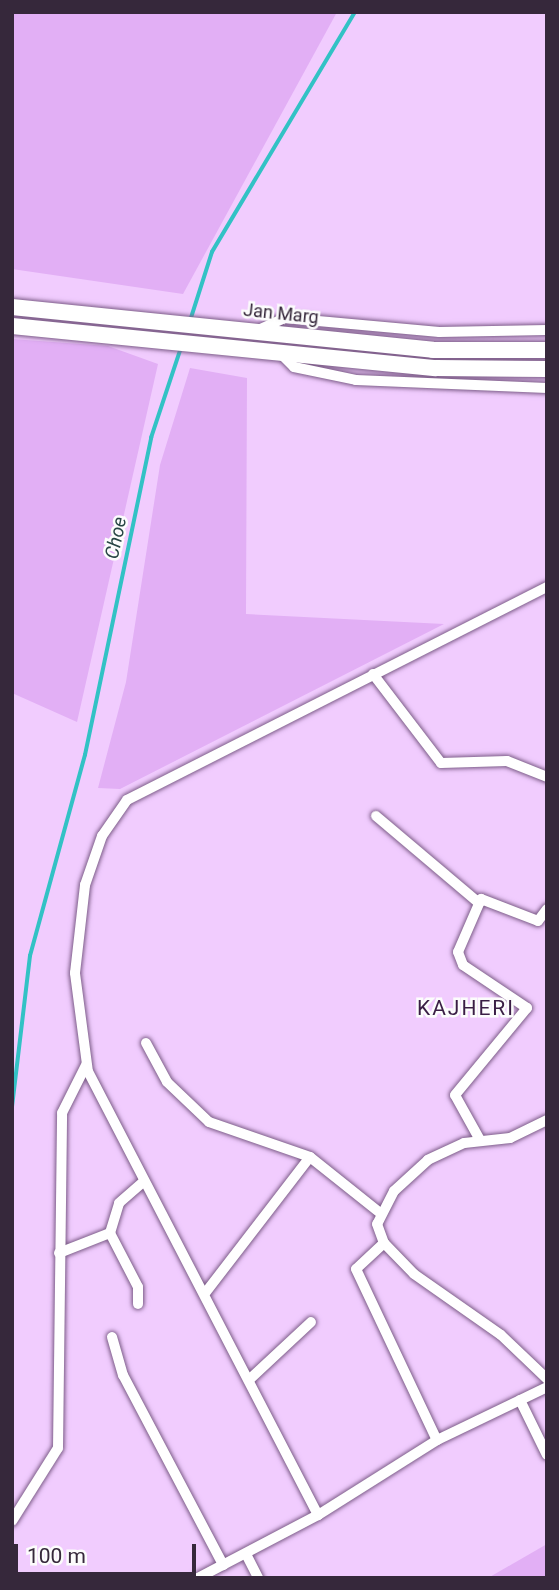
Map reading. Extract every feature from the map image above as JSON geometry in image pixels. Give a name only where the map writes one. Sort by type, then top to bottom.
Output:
[{"type":"main road","name":"Jan Marg","points":[[12,307],[226,335],[275,348],[436,368],[547,369]]},
{"type":"main road","name":"Jan Marg","points":[[12,326],[150,327]]},
{"type":"main road","name":"Jan Marg","points":[[226,335],[257,330],[433,350],[547,350]]},
{"type":"street","points":[[257,330],[285,318],[439,332],[547,330]]},
{"type":"street","points":[[275,348],[294,367],[356,380],[547,388]]},
{"type":"street","points":[[318,1515],[206,1292],[142,1183],[86,1065],[75,1000],[78,918],[102,835],[118,808],[373,674],[547,587]]},
{"type":"street","points":[[373,674],[441,763],[507,761],[547,777]]},
{"type":"street","points":[[376,816],[479,903]]},
{"type":"street","points":[[480,1140],[455,1096],[527,1008],[460,959],[479,903],[489,897],[538,921],[547,909]]},
{"type":"street","points":[[146,1043],[167,1082],[209,1122],[310,1157],[379,1212],[384,1243],[547,1379]]},
{"type":"street","points":[[12,1521],[58,1448],[62,1113],[86,1065]]},
{"type":"street","points":[[379,1212],[428,1160],[480,1140],[510,1138],[546,1123]]},
{"type":"street","points":[[206,1292],[310,1157]]},
{"type":"street","points":[[138,1304],[138,1287],[110,1233],[119,1203],[142,1183]]},
{"type":"street","points":[[59,1253],[110,1233]]},
{"type":"street","points":[[384,1243],[356,1269],[437,1440]]},
{"type":"street","points":[[251,1378],[311,1322]]},
{"type":"street","points":[[112,1337],[123,1374],[223,1565]]},
{"type":"street","points":[[198,1578],[318,1515],[437,1440],[547,1387]]},
{"type":"street","points":[[520,1400],[547,1455]]},
{"type":"street","points":[[246,1553],[258,1578]]},
{"type":"shaded area","points":[[12,12],[337,12],[183,294],[12,269]]},
{"type":"shaded area","points":[[12,339],[108,346],[158,364],[77,722],[12,693]]},
{"type":"shaded area","points":[[190,368],[247,378],[246,614],[444,624],[120,789],[98,788],[126,682],[160,465]]},
{"type":"shaded area","points":[[547,1544],[547,1578],[488,1578]]},
{"type":"waterway","name":"Choe","points":[[190,321],[212,252],[355,12]]},
{"type":"waterway","name":"Choe","points":[[12,1107],[30,956],[85,755],[151,438],[181,348]]},
{"type":"district","name":"KAJHERI","points":[[466,1008]]}]
